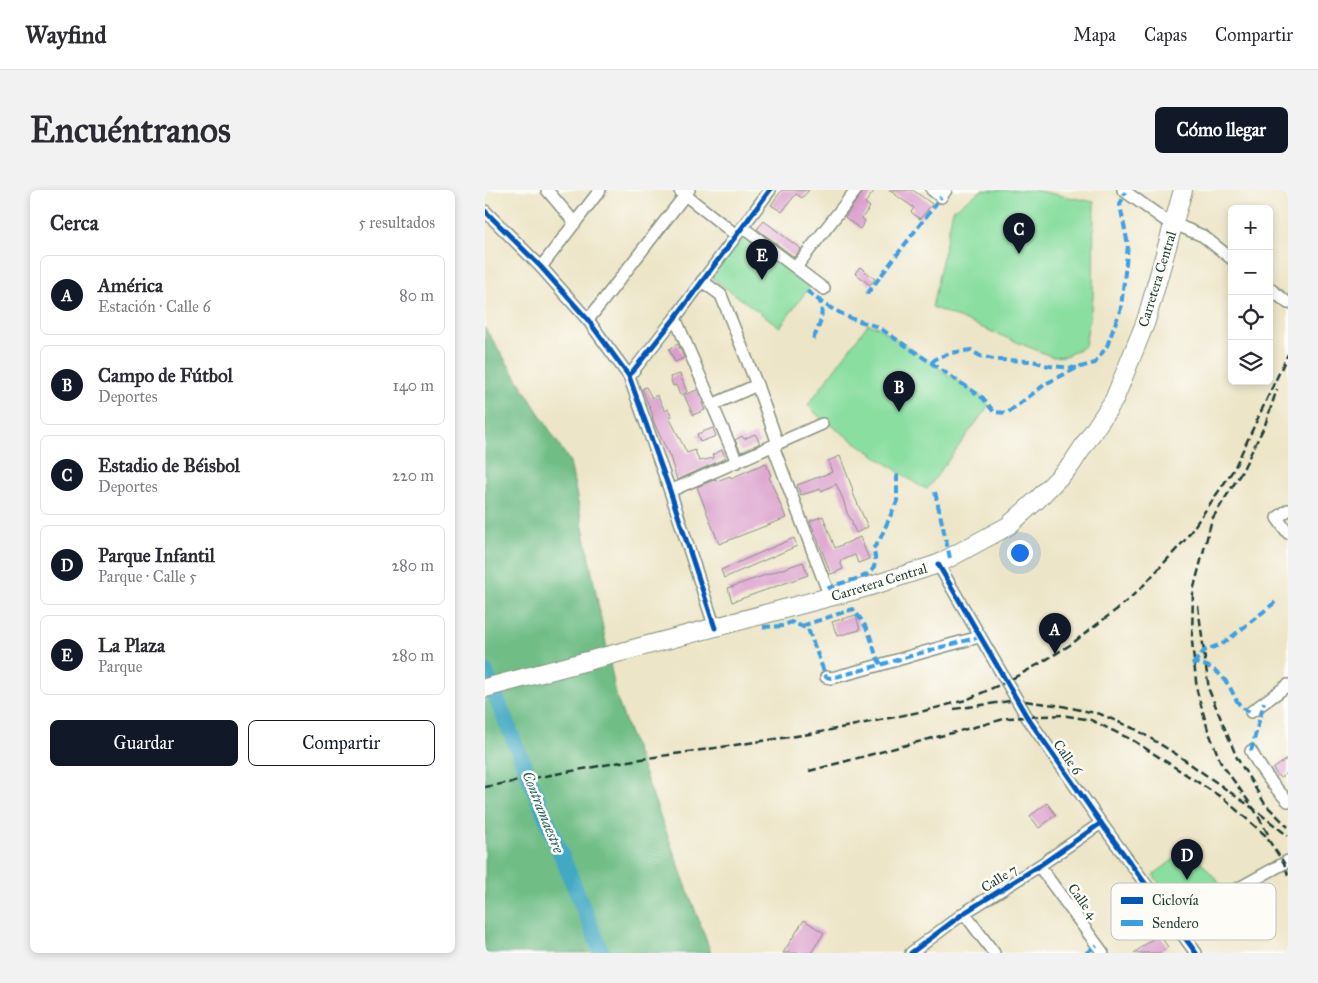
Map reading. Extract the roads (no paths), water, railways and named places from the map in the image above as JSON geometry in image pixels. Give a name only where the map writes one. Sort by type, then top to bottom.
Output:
[{"type":"highway","name":"Carretera Central","points":[[485,688],[871,586],[938,564],[1008,526],[1071,465],[1114,400],[1146,321],[1183,190]]},
{"type":"street","points":[[547,190],[575,223]]},
{"type":"street","points":[[541,267],[600,190]]},
{"type":"street","points":[[629,376],[675,318],[770,190]]},
{"type":"street","points":[[796,268],[856,190]]},
{"type":"street","points":[[932,190],[941,197],[946,190]]},
{"type":"street","points":[[1123,190],[1165,220],[1203,236],[1228,256]]},
{"type":"street","points":[[588,320],[684,192],[824,289]]},
{"type":"street","points":[[485,211],[541,267],[588,320],[629,376],[670,491],[715,628]]},
{"type":"street","points":[[702,282],[721,295],[757,385],[775,445],[830,597]]},
{"type":"street","points":[[1273,291],[1288,303]]},
{"type":"street","points":[[675,318],[737,462]]},
{"type":"street","points":[[712,405],[757,385]]},
{"type":"street","points":[[670,491],[822,424]]},
{"type":"street","points":[[1288,510],[1277,518],[1288,533]]},
{"type":"street","name":"Calle 6","points":[[938,564],[1027,717],[1144,883]]},
{"type":"street","points":[[826,677],[831,678],[876,667],[898,659],[980,637]]},
{"type":"street","points":[[1251,712],[1288,685]]},
{"type":"street","points":[[1251,751],[1273,786],[1288,801]]},
{"type":"street","name":"Calle 7","points":[[911,953],[964,913],[1039,866],[1101,823]]},
{"type":"street","points":[[1248,883],[1288,861]]},
{"type":"street","name":"Calle 4","points":[[1039,866],[1103,953]]},
{"type":"street","points":[[964,913],[994,953]]},
{"type":"street","name":"Calle 6","points":[[1186,940],[1196,953]]},
{"type":"waterway","name":"Contramaestre","points":[[485,671],[602,953]]},
{"type":"railway","points":[[485,787],[621,762],[816,733],[924,711],[966,700],[1006,682],[1070,645],[1120,607],[1141,588],[1185,540],[1234,469],[1288,354]]},
{"type":"railway","points":[[1268,834],[1254,809],[1221,763],[1208,730],[1197,691],[1192,641],[1193,591],[1212,519],[1241,473],[1265,425],[1277,389]]},
{"type":"railway","points":[[1198,606],[1209,690],[1237,758],[1265,804],[1288,827]]},
{"type":"railway","points":[[954,709],[1017,700],[1062,706],[1100,714],[1137,730],[1176,754],[1254,809],[1288,836]]},
{"type":"railway","points":[[809,771],[1008,718],[1062,715],[1091,720],[1134,741],[1224,799],[1265,835],[1284,863],[1288,875]]},
{"type":"place","name":"Estadio de Béisbol","points":[[1019,254]]},
{"type":"place","name":"La Plaza","points":[[762,280]]},
{"type":"place","name":"Campo de Fútbol","points":[[899,412]]},
{"type":"place","name":"América","points":[[1055,654]]},
{"type":"place","name":"Parque Infantil","points":[[1187,880]]}]
